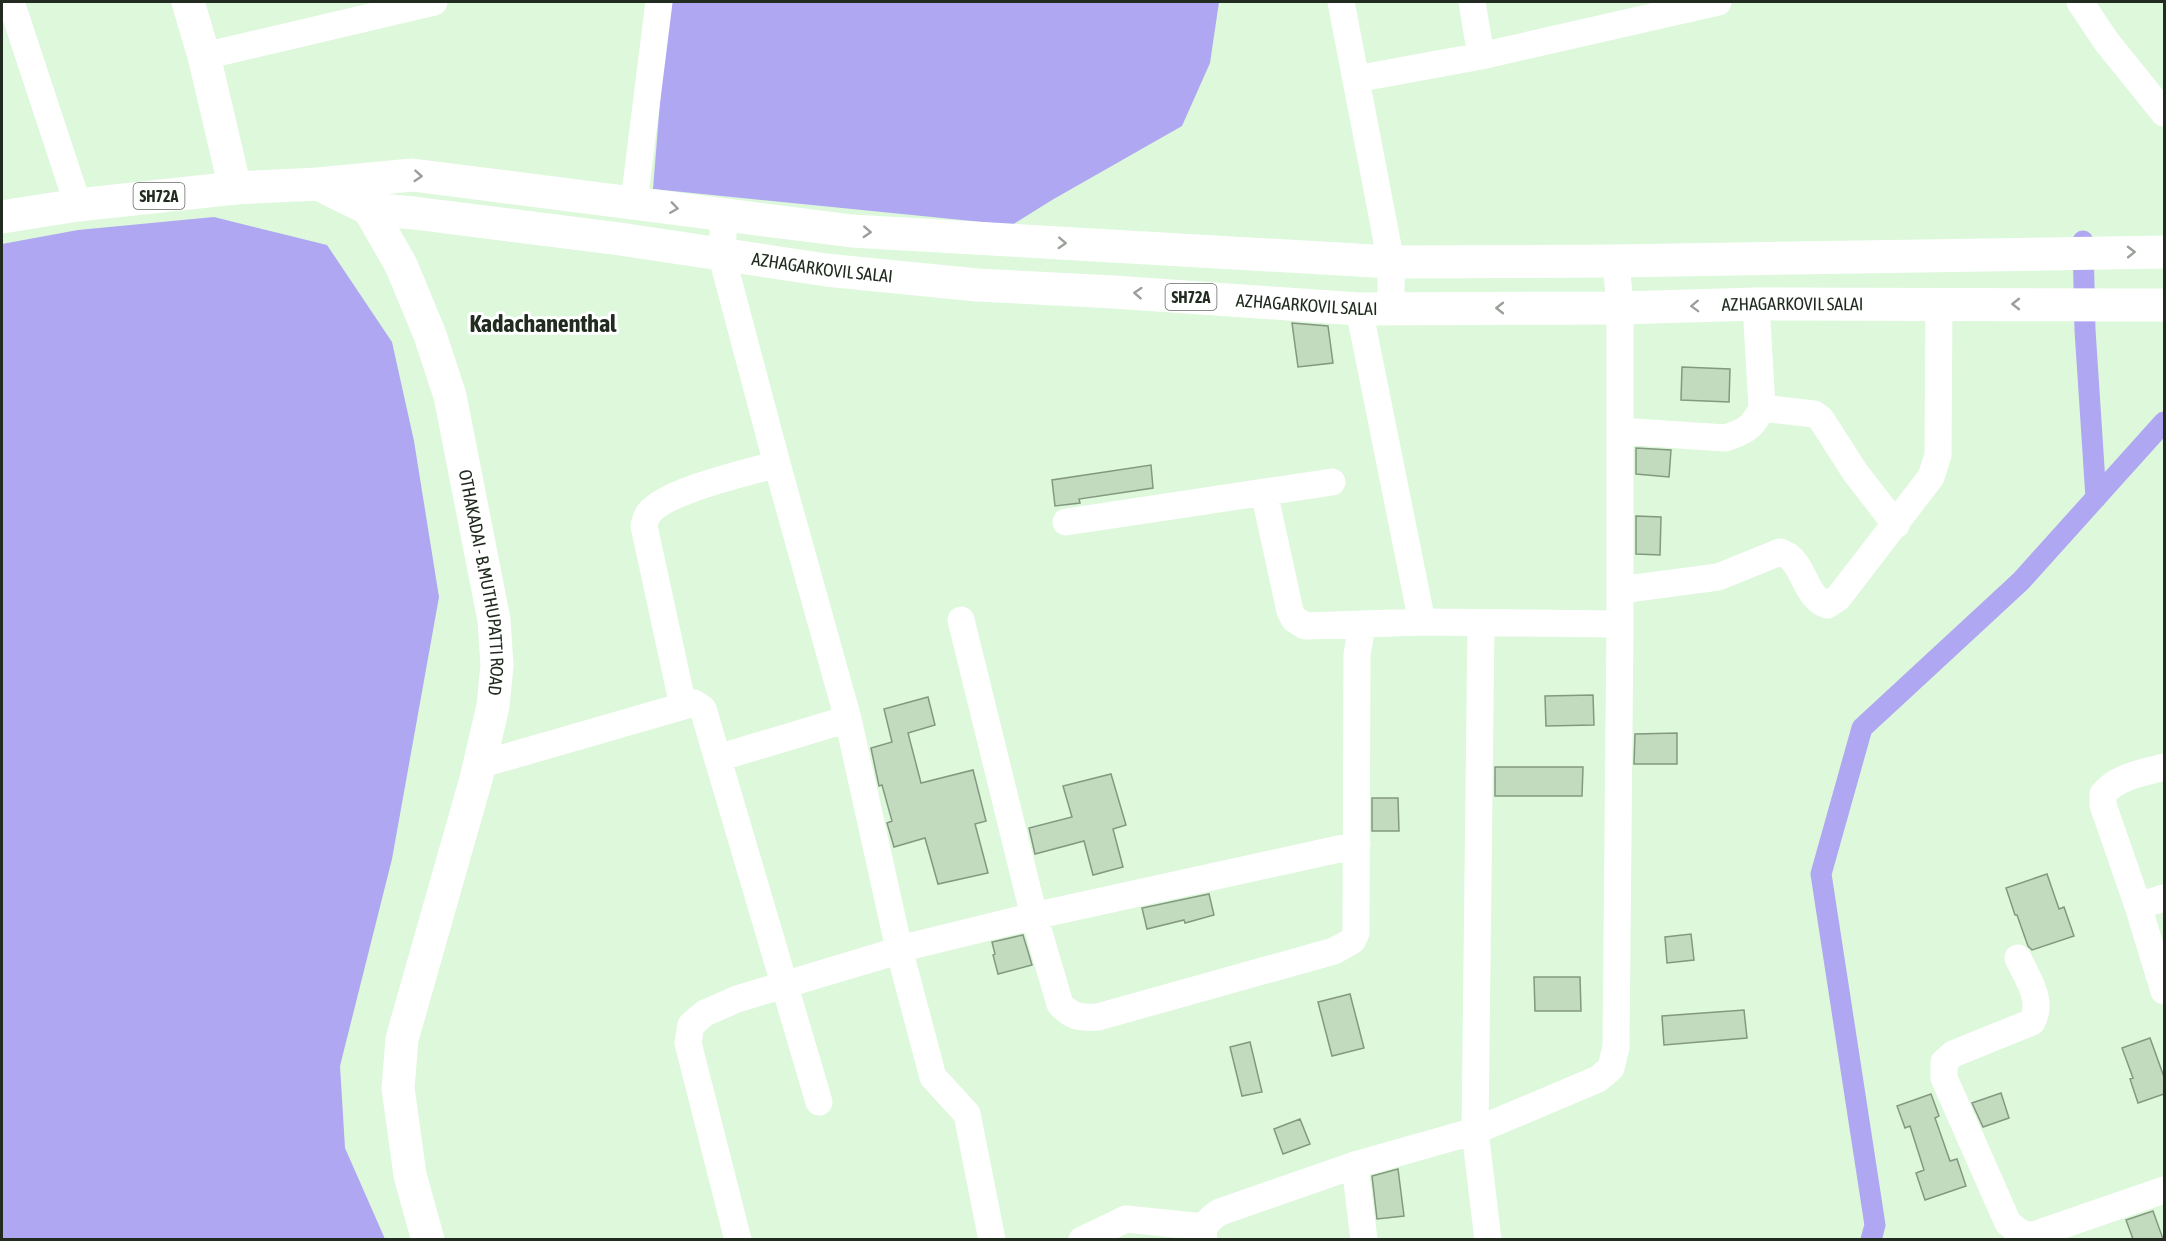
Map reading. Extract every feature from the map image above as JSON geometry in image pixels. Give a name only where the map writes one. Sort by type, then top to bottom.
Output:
[{"type":"main road","points":[[188,2],[204,56],[235,188]]},
{"type":"main road","name":"AZHAGARKOVIL SALAI","points":[[369,194],[412,175],[852,231],[1391,262],[1616,261],[2164,252]]},
{"type":"main road","name":"AZHAGARKOVIL SALAI","points":[[2,217],[78,205],[235,188],[318,184],[369,194],[426,214],[721,253],[826,270],[977,285],[1359,309],[1620,308],[1756,304],[2164,305]]},
{"type":"main road","name":"OTHAKADAI - B.MUTHUPATTI ROAD","points":[[369,194],[430,335],[450,396],[494,620],[497,665],[493,706],[479,765],[402,1039],[398,1088],[410,1175],[428,1239]]},
{"type":"street","points":[[11,2],[78,205]]},
{"type":"street","points":[[204,56],[434,2]]},
{"type":"street","points":[[634,202],[659,2]]},
{"type":"street","points":[[1341,2],[1391,262],[1391,308]]},
{"type":"street","points":[[1472,2],[1481,56]]},
{"type":"street","points":[[1356,79],[1481,56],[1718,2]]},
{"type":"street","points":[[2080,2],[2106,41],[2164,114]]},
{"type":"street","points":[[725,216],[721,253],[848,719],[899,949],[933,1077],[968,1114],[992,1239]]},
{"type":"street","points":[[1082,1239],[1126,1220],[1204,1233],[1209,1219],[1220,1212],[1355,1165],[1475,1131],[1598,1079],[1611,1068],[1616,1047],[1620,624],[1620,308],[1616,261]]},
{"type":"street","points":[[1620,431],[1725,438],[1740,434],[1755,423],[1762,408],[1756,304]]},
{"type":"street","points":[[1620,590],[1718,577],[1780,552],[1788,554],[1793,559],[1812,592],[1822,603],[1827,605],[1838,598],[1931,477],[1938,455],[1939,304]]},
{"type":"street","points":[[1359,309],[1422,622]]},
{"type":"street","points":[[1762,408],[1814,414],[1821,419],[1855,472],[1896,525]]},
{"type":"street","points":[[683,706],[644,526],[647,514],[658,504],[681,493],[777,464]]},
{"type":"street","points":[[1066,522],[1332,482]]},
{"type":"street","points":[[1264,492],[1290,611],[1294,619],[1305,626],[1422,622],[1620,624]]},
{"type":"street","points":[[961,620],[1034,916],[1060,1004],[1067,1011],[1081,1018],[1098,1017],[1344,948],[1352,941],[1356,933],[1357,655],[1362,624]]},
{"type":"street","points":[[1481,623],[1475,1131],[1488,1239]]},
{"type":"street","points":[[479,765],[694,703],[703,709],[819,1102]]},
{"type":"street","points":[[718,758],[848,719]]},
{"type":"street","points":[[2164,767],[2123,779],[2110,785],[2103,794],[2103,805],[2164,991]]},
{"type":"street","points":[[738,1239],[688,1043],[691,1025],[705,1013],[726,1004],[899,949],[1034,916],[1357,845]]},
{"type":"street","points":[[2138,906],[2164,898]]},
{"type":"street","points":[[2018,958],[2037,1001],[2037,1013],[2032,1022],[1953,1054],[1944,1062],[1944,1078],[2008,1223],[2019,1232],[2031,1236],[2164,1190]]},
{"type":"street","points":[[1355,1165],[1364,1239]]},
{"type":"shaded area","points":[[668,2],[1219,2],[1210,63],[1182,126],[1012,225],[653,189]]},
{"type":"shaded area","points":[[214,217],[327,245],[392,342],[414,441],[439,597],[392,859],[340,1066],[345,1148],[385,1239],[2,1239],[2,244],[78,230]]},
{"type":"building","points":[[1292,323],[1328,326],[1333,363],[1298,367]]},
{"type":"building","points":[[1682,367],[1730,369],[1729,402],[1681,400]]},
{"type":"building","points":[[1636,448],[1671,450],[1669,477],[1636,474]]},
{"type":"building","points":[[1151,465],[1153,488],[1079,499],[1080,503],[1055,506],[1052,480]]},
{"type":"building","points":[[1636,516],[1661,517],[1660,555],[1636,554]]},
{"type":"building","points":[[1593,695],[1594,725],[1546,726],[1545,696]]},
{"type":"building","points":[[928,697],[935,725],[908,733],[921,783],[973,770],[986,821],[975,824],[988,873],[938,884],[925,838],[894,847],[887,823],[892,821],[882,785],[879,786],[871,748],[892,742],[884,709]]},
{"type":"building","points":[[1677,733],[1677,764],[1634,764],[1635,734]]},
{"type":"building","points":[[1495,767],[1583,767],[1582,796],[1495,796]]},
{"type":"building","points":[[1111,774],[1126,825],[1113,829],[1123,867],[1093,875],[1084,841],[1035,854],[1029,828],[1072,817],[1063,786]]},
{"type":"building","points":[[1372,798],[1398,798],[1399,831],[1372,831]]},
{"type":"building","points":[[2047,874],[2059,909],[2064,907],[2074,936],[2032,950],[2028,946],[2017,915],[2015,915],[2006,888]]},
{"type":"building","points":[[1209,894],[1214,915],[1185,923],[1184,920],[1147,929],[1142,908]]},
{"type":"building","points":[[1691,934],[1694,960],[1667,963],[1665,937]]},
{"type":"building","points":[[1023,935],[1032,965],[998,974],[992,942]]},
{"type":"building","points":[[1534,977],[1580,977],[1581,1011],[1535,1011]]},
{"type":"building","points":[[1350,994],[1364,1048],[1332,1056],[1318,1002]]},
{"type":"building","points":[[1744,1010],[1747,1038],[1664,1045],[1662,1016]]},
{"type":"building","points":[[2150,1038],[2164,1077],[2164,1094],[2138,1103],[2130,1079],[2133,1078],[2122,1048]]},
{"type":"building","points":[[1250,1042],[1262,1092],[1242,1096],[1230,1047]]},
{"type":"building","points":[[2001,1093],[2009,1118],[1983,1127],[1972,1103]]},
{"type":"building","points":[[1931,1094],[1939,1116],[1935,1118],[1950,1161],[1957,1159],[1966,1186],[1925,1200],[1916,1173],[1924,1170],[1910,1126],[1905,1128],[1897,1106]]},
{"type":"building","points":[[1300,1119],[1310,1144],[1283,1154],[1274,1129]]},
{"type":"building","points":[[1398,1169],[1404,1216],[1377,1219],[1372,1176]]},
{"type":"building","points":[[2153,1211],[2163,1239],[2133,1239],[2126,1220]]},
{"type":"waterway","points":[[2083,241],[2085,330],[2096,498]]},
{"type":"waterway","points":[[1871,1240],[1875,1225],[1821,874],[1862,728],[2021,581],[2164,422]]},
{"type":"district","name":"Kadachanenthal","points":[[543,324]]}]
